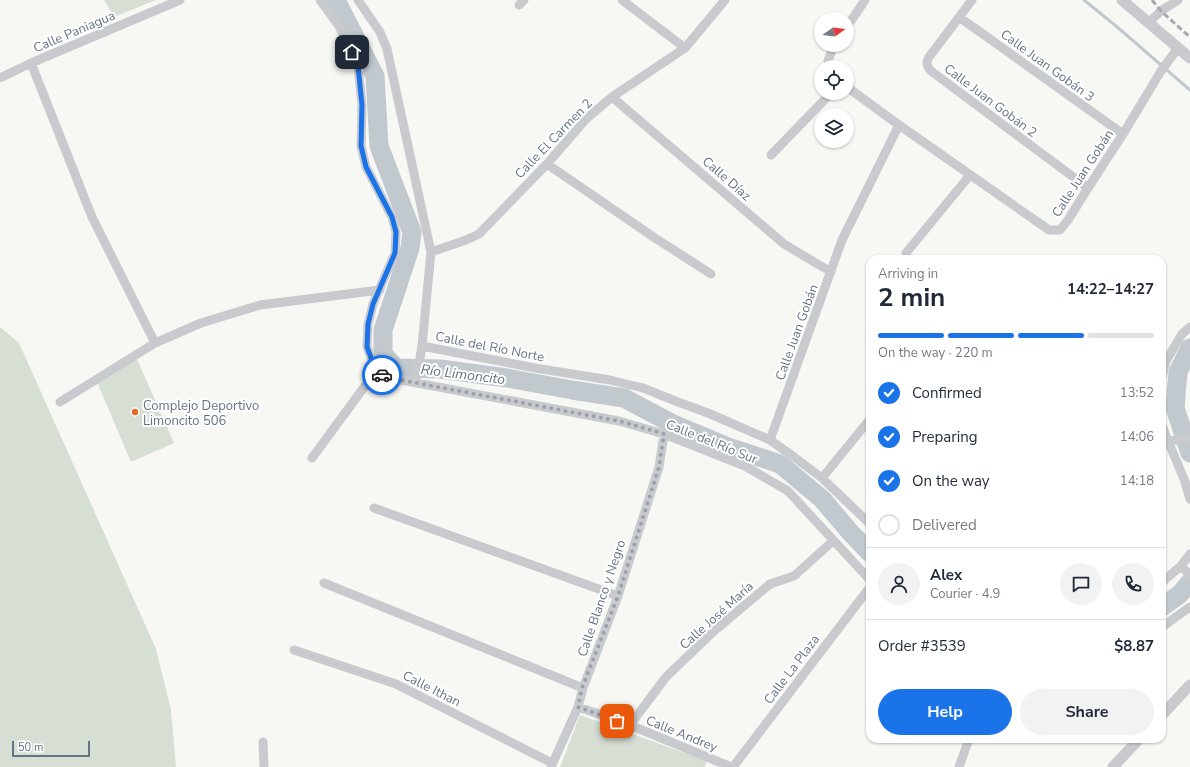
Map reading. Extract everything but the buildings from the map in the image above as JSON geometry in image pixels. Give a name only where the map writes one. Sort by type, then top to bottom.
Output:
[{"type":"street","name":"Calle Paniagua","points":[[0,78],[31,63],[180,0]]},
{"type":"street","points":[[312,458],[376,371],[367,347],[368,324],[373,304],[395,253],[396,232],[392,217],[366,167],[361,146],[362,105],[358,66],[339,26],[320,0]]},
{"type":"street","name":"Calle del Río Norte","points":[[358,0],[380,32],[388,49],[431,252],[422,346],[535,368],[610,380],[636,387],[708,413],[770,440],[794,456],[822,478],[866,520]]},
{"type":"street","points":[[622,0],[685,48]]},
{"type":"street","points":[[854,16],[865,0]]},
{"type":"street","name":"Calle Juan Gobán 2","points":[[972,0],[929,57],[926,64],[928,68],[1088,188]]},
{"type":"street","points":[[1122,0],[1190,58]]},
{"type":"street","points":[[1149,22],[1161,11],[1178,0]]},
{"type":"street","name":"Calle El Carmen 2","points":[[431,252],[479,234],[547,164],[586,119],[612,97],[685,48],[721,1]]},
{"type":"street","name":"Calle Juan Gobán 3","points":[[958,17],[1123,134]]},
{"type":"street","name":"Calle Juan Gobán","points":[[854,92],[1049,230],[1060,230],[1068,220],[1123,134],[1160,71],[1178,48]]},
{"type":"street","points":[[31,63],[92,217],[155,343]]},
{"type":"street","name":"Calle Díaz","points":[[612,97],[784,244],[831,272]]},
{"type":"street","points":[[771,155],[824,100]]},
{"type":"street","name":"Calle Juan Gobán","points":[[770,440],[842,240],[899,125]]},
{"type":"street","points":[[547,164],[655,238],[711,274]]},
{"type":"street","points":[[906,253],[970,175]]},
{"type":"street","points":[[60,402],[155,343],[201,323],[260,305],[380,290]]},
{"type":"street","points":[[1166,361],[1182,334],[1190,327]]},
{"type":"street","points":[[416,382],[422,346]]},
{"type":"street","name":"Calle del Río Sur","points":[[376,371],[385,377],[619,421],[664,434],[745,466],[788,491],[866,576]]},
{"type":"street","points":[[822,478],[866,424]]},
{"type":"street","name":"Calle Blanco y Negro","points":[[552,765],[578,707],[582,688],[618,596],[659,467],[664,434]]},
{"type":"street","points":[[1190,438],[1169,441],[1190,498]]},
{"type":"street","points":[[374,508],[618,596]]},
{"type":"street","name":"Calle José María","points":[[630,725],[666,677],[714,631],[770,584],[794,576],[833,541]]},
{"type":"street","points":[[1166,580],[1185,570],[1190,554]]},
{"type":"street","points":[[324,583],[582,688]]},
{"type":"street","name":"Calle La Plaza","points":[[732,767],[866,592]]},
{"type":"street","points":[[1166,624],[1190,606]]},
{"type":"street","name":"Calle Ithan","points":[[294,650],[396,684],[552,765]]},
{"type":"street","points":[[1166,711],[1190,685]]},
{"type":"street","name":"Calle Andrey","points":[[578,707],[630,725],[710,763],[732,767]]},
{"type":"street","points":[[263,742],[264,767]]},
{"type":"street","points":[[959,767],[968,743]]},
{"type":"street","points":[[1113,767],[1135,743]]},
{"type":"shaded area","points":[[104,0],[156,0],[114,17]]},
{"type":"shaded area","points":[[0,327],[19,343],[156,649],[171,710],[176,767],[0,767]]},
{"type":"shaded area","name":"Complejo Deportivo Limoncito 506","points":[[137,359],[174,443],[131,462],[97,382]]},
{"type":"shaded area","points":[[580,715],[707,761],[705,767],[560,767]]},
{"type":"waterway","name":"Río Limoncito","points":[[336,0],[375,76],[379,146],[412,232],[410,248],[383,330],[383,354],[396,368],[440,369],[507,378],[624,398],[671,423],[728,447],[780,464],[822,499],[866,549]]},
{"type":"waterway","points":[[1084,0],[1190,90]]},
{"type":"waterway","name":"Río Limoncito","points":[[1190,348],[1178,372],[1175,408],[1190,453]]},
{"type":"waterway","name":"Río Limoncito","points":[[1166,604],[1180,594],[1190,582]]},
{"type":"railway","points":[[1152,0],[1161,11],[1190,37]]},
{"type":"way so far","points":[[382,375],[385,377],[619,421],[664,434],[659,467],[618,596],[582,688],[578,707],[617,721]]},
{"type":"place","name":"Complejo Deportivo Limoncito 506","points":[[135,412]]},
{"type":"route","points":[[352,52],[358,66],[362,105],[361,146],[366,167],[392,217],[396,232],[395,253],[373,304],[368,324],[367,347],[376,371],[382,375]]}]
